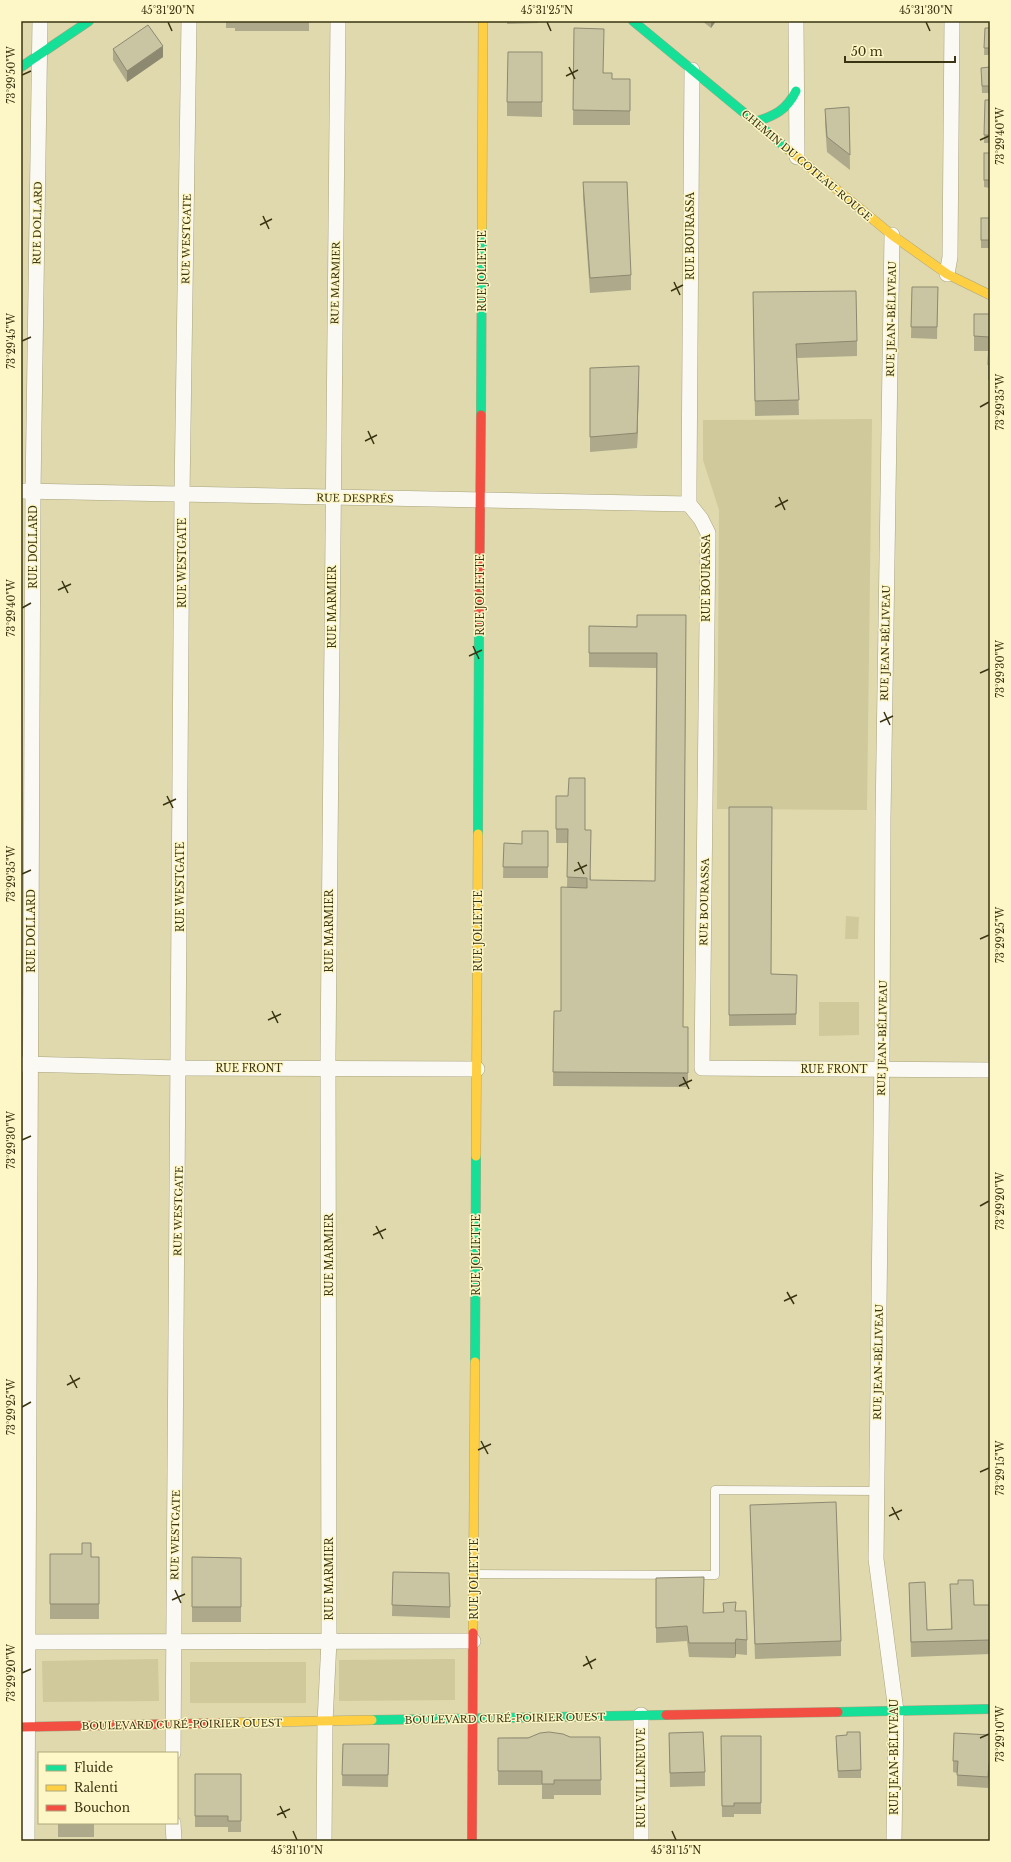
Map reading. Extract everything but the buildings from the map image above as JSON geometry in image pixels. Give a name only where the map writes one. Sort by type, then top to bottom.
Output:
[{"type":"street","name":"RUE DOLLARD","points":[[27,1841],[24,1727],[24,1642],[27,491],[40,21]]},
{"type":"street","points":[[21,67],[89,21]]},
{"type":"street","name":"RUE WESTGATE","points":[[173,1752],[182,495],[189,21]]},
{"type":"street","name":"RUE MARMIER","points":[[324,1841],[325,1722],[329,1641],[328,1069],[338,21]]},
{"type":"street","name":"RUE JOLIETTE","points":[[472,1841],[483,21]]},
{"type":"street","points":[[796,21],[797,157]]},
{"type":"street","points":[[947,274],[950,257],[952,21]]},
{"type":"street","name":"CHEMIN DU COTEAU-ROUGE","points":[[638,23],[692,70],[892,235],[947,274],[990,295]]},
{"type":"street","name":"RUE BOURASSA","points":[[692,70],[689,504],[701,519],[708,533],[702,1068]]},
{"type":"street","points":[[755,122],[782,111],[792,102],[796,91]]},
{"type":"street","name":"RUE JEAN-BÉLIVEAU","points":[[892,235],[883,819],[882,1069],[876,1559],[896,1711],[894,1841]]},
{"type":"street","name":"RUE DESPRÉS","points":[[27,491],[689,504]]},
{"type":"street","name":"RUE FRONT","points":[[26,1064],[179,1068],[477,1069]]},
{"type":"street","name":"RUE FRONT","points":[[702,1068],[990,1070]]},
{"type":"street","points":[[24,1642],[473,1640]]},
{"type":"street","name":"BOULEVARD CURÉ-POIRIER OUEST","points":[[24,1727],[990,1709]]},
{"type":"street","name":"RUE VILLENEUVE","points":[[641,1715],[641,1841]]},
{"type":"street","points":[[174,1824],[174,1841]]},
{"type":"lane","points":[[474,1574],[715,1575],[715,1490],[877,1491]]},
{"type":"shaded area","points":[[872,419],[867,810],[717,809],[719,510],[703,460],[703,420]]},
{"type":"shaded area","points":[[846,916],[859,917],[858,939],[845,939]]},
{"type":"shaded area","points":[[819,1002],[859,1002],[859,1035],[819,1036]]},
{"type":"shaded area","points":[[158,1659],[159,1701],[43,1702],[42,1661]]},
{"type":"shaded area","points":[[455,1659],[455,1700],[339,1701],[339,1660]]},
{"type":"shaded area","points":[[190,1662],[306,1662],[306,1703],[190,1703]]},
{"type":"traffic: fast","points":[[21,67],[89,21]]},
{"type":"traffic: fast","points":[[633,21],[789,150]]},
{"type":"traffic: fast","points":[[755,122],[774,115],[784,108],[796,91]]},
{"type":"traffic: fast","points":[[481,415],[482,228]]},
{"type":"traffic: fast","points":[[478,834],[479,628]]},
{"type":"traffic: fast","points":[[475,1362],[476,1156]]},
{"type":"traffic: fast","points":[[838,1712],[990,1709]]},
{"type":"traffic: fast","points":[[372,1720],[666,1715]]},
{"type":"traffic: slow","points":[[482,228],[483,21]]},
{"type":"traffic: slow","points":[[789,150],[892,235],[947,274],[990,295]]},
{"type":"traffic: slow","points":[[476,1156],[478,834]]},
{"type":"traffic: slow","points":[[473,1633],[475,1362]]},
{"type":"traffic: slow","points":[[220,1723],[372,1720]]},
{"type":"traffic: jam","points":[[479,628],[481,415]]},
{"type":"traffic: jam","points":[[472,1841],[473,1633]]},
{"type":"traffic: jam","points":[[666,1715],[838,1712]]},
{"type":"traffic: jam","points":[[21,1727],[220,1723]]}]
